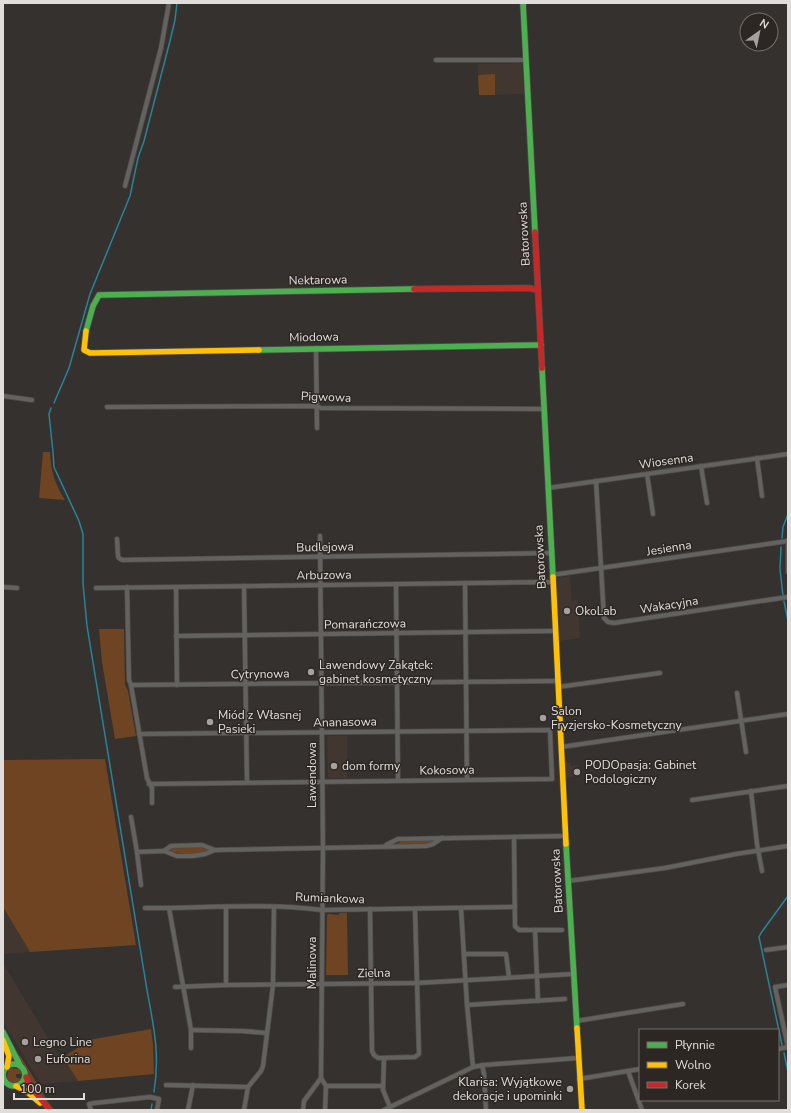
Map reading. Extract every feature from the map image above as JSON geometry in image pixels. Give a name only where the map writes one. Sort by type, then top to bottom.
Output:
[{"type":"street","points":[[125,186],[161,48],[169,3]]},
{"type":"street","name":"Batorowska","points":[[523,3],[568,881],[582,1110]]},
{"type":"street","points":[[436,60],[526,60]]},
{"type":"street","name":"Nektarowa","points":[[87,353],[84,350],[87,328],[94,301],[99,295],[491,288],[529,288],[538,290]]},
{"type":"street","name":"Miodowa","points":[[87,353],[541,345]]},
{"type":"street","points":[[316,348],[317,428]]},
{"type":"street","points":[[3,396],[32,400]]},
{"type":"street","name":"Pigwowa","points":[[107,407],[316,406],[320,408],[544,408]]},
{"type":"street","name":"Wiosenna","points":[[548,488],[788,454]]},
{"type":"street","points":[[757,458],[762,496]]},
{"type":"street","points":[[701,466],[707,503]]},
{"type":"street","points":[[647,474],[653,514]]},
{"type":"street","points":[[596,481],[602,568]]},
{"type":"street","name":"Lawendowa","points":[[320,536],[323,848]]},
{"type":"street","name":"Budlejowa","points":[[118,539],[118,556],[122,560],[551,553]]},
{"type":"street","points":[[788,541],[788,572]]},
{"type":"street","name":"Jesienna","points":[[552,575],[788,541]]},
{"type":"street","name":"Wakacyjna","points":[[602,568],[604,618],[608,622],[614,623],[788,597]]},
{"type":"street","name":"Arbuzowa","points":[[96,588],[553,582]]},
{"type":"street","points":[[465,583],[467,780]]},
{"type":"street","points":[[396,584],[398,780]]},
{"type":"street","points":[[244,586],[246,635],[247,782]]},
{"type":"street","points":[[3,587],[17,588]]},
{"type":"street","points":[[127,587],[129,680],[147,778],[152,788],[152,804]]},
{"type":"street","points":[[176,587],[177,685]]},
{"type":"street","name":"Pomarańczowa","points":[[176,636],[555,631]]},
{"type":"street","points":[[558,687],[660,673]]},
{"type":"street","name":"Cytrynowa","points":[[131,685],[558,680]]},
{"type":"street","points":[[737,693],[746,752]]},
{"type":"street","points":[[561,747],[788,714]]},
{"type":"street","name":"Ananasowa","points":[[139,734],[550,730]]},
{"type":"street","name":"Kokosowa","points":[[149,784],[552,779],[550,730]]},
{"type":"street","points":[[692,800],[788,786]]},
{"type":"street","points":[[751,791],[757,844],[762,871]]},
{"type":"street","points":[[131,817],[138,852],[141,885]]},
{"type":"street","points":[[383,846],[398,840],[566,836]]},
{"type":"street","points":[[514,837],[515,926],[519,930],[562,930]]},
{"type":"street","points":[[138,852],[164,851],[177,856],[192,856],[205,854],[215,850],[426,846],[433,844],[442,838]]},
{"type":"street","points":[[164,851],[171,846],[202,845],[215,850]]},
{"type":"street","points":[[568,881],[682,865],[788,846]]},
{"type":"street","name":"Malinowa","points":[[321,1078],[323,848]]},
{"type":"street","points":[[226,907],[226,985]]},
{"type":"street","points":[[244,1110],[248,1087],[262,1072],[268,1033],[273,985],[274,907]]},
{"type":"street","name":"Rumiankowa","points":[[145,908],[299,907],[322,910],[370,910],[515,907]]},
{"type":"street","points":[[168,908],[191,1030],[191,1048]]},
{"type":"street","points":[[461,908],[467,1005],[474,1067]]},
{"type":"street","points":[[370,910],[372,1051],[376,1057],[415,1058],[419,1054],[415,909]]},
{"type":"street","points":[[535,930],[538,1001]]},
{"type":"street","points":[[766,950],[788,947]]},
{"type":"street","points":[[464,954],[506,954],[509,977]]},
{"type":"street","name":"Zielna","points":[[175,987],[226,985],[371,984],[573,974]]},
{"type":"street","points":[[788,985],[776,987],[788,1047]]},
{"type":"street","points":[[467,1005],[565,999]]},
{"type":"street","points":[[576,1021],[683,1004]]},
{"type":"street","points":[[191,1030],[242,1030],[268,1033]]},
{"type":"street","points":[[3,1032],[20,1066],[24,1069],[29,1085],[50,1110]]},
{"type":"street","points":[[3,1040],[9,1056],[3,1075],[4,1080],[9,1085],[24,1089],[34,1096],[46,1110]]},
{"type":"street","points":[[384,1058],[383,1090],[390,1107]]},
{"type":"street","points":[[384,1110],[474,1067],[482,1065],[578,1058]]},
{"type":"street","points":[[5,1068],[13,1064],[20,1066]]},
{"type":"street","points":[[482,1065],[486,1110]]},
{"type":"street","points":[[579,1079],[639,1069]]},
{"type":"street","points":[[628,1071],[642,1110]]},
{"type":"street","points":[[16,1086],[23,1082],[25,1076]]},
{"type":"street","points":[[302,1110],[304,1101],[321,1078],[326,1086],[325,1110]]},
{"type":"street","points":[[166,1085],[248,1087]]},
{"type":"street","points":[[188,1110],[193,1085]]},
{"type":"street","points":[[326,1086],[383,1086]]},
{"type":"street","points":[[91,1110],[89,1104],[150,1098],[159,1099],[157,1110]]},
{"type":"shaded area","points":[[522,63],[524,94],[479,95],[478,64]]},
{"type":"shaded area","points":[[495,74],[495,95],[479,95],[478,75]]},
{"type":"shaded area","points":[[43,452],[50,452],[54,478],[65,500],[39,498]]},
{"type":"shaded area","points":[[570,576],[572,601],[578,600],[580,638],[559,641],[556,578]]},
{"type":"shaded area","points":[[99,629],[124,629],[125,685],[128,691],[136,736],[115,739],[102,662]]},
{"type":"shaded area","points":[[328,736],[347,736],[347,778],[329,778],[328,776]]},
{"type":"shaded area","points":[[105,759],[136,945],[30,952],[3,907],[3,760]]},
{"type":"shaded area","points":[[565,762],[571,763],[571,766],[578,765],[580,776],[566,778]]},
{"type":"shaded area","points":[[402,841],[433,841],[426,844],[396,844]]},
{"type":"shaded area","points":[[174,847],[200,847],[209,850],[189,854],[168,850]]},
{"type":"shaded area","points":[[3,907],[30,952],[3,954]]},
{"type":"shaded area","points":[[340,913],[347,913],[348,975],[326,975],[327,916],[328,914],[338,915]]},
{"type":"shaded area","points":[[3,963],[57,1053],[63,1057],[78,1081],[41,1084],[3,1022]]},
{"type":"shaded area","points":[[151,1029],[154,1074],[78,1081],[63,1057],[79,1047],[78,1044],[83,1041]]},
{"type":"shaded area","points":[[19,1055],[52,1108],[29,1081],[28,1070],[17,1056]]},
{"type":"shaded area","points":[[12,1068],[19,1069],[22,1074],[16,1074],[16,1077],[21,1079],[16,1083],[10,1082],[7,1078],[8,1070]]},
{"type":"waterway","points":[[54,403],[69,368],[90,294],[130,196],[138,158],[144,141],[170,41],[177,3]]},
{"type":"waterway","points":[[51,408],[49,414],[54,467],[79,521],[83,534],[83,583],[87,626],[154,1029],[156,1053],[156,1078],[154,1092]]},
{"type":"waterway","points":[[782,538],[783,527],[788,514]]},
{"type":"waterway","points":[[781,547],[780,569],[783,596]]},
{"type":"waterway","points":[[784,601],[788,621]]},
{"type":"waterway","points":[[779,1029],[759,937],[788,896]]},
{"type":"waterway","points":[[779,1031],[782,1045]]},
{"type":"waterway","points":[[784,1053],[788,1072]]},
{"type":"waterway","points":[[151,1110],[152,1104]]},
{"type":"traffic: fast","points":[[523,3],[535,232]]},
{"type":"traffic: fast","points":[[86,331],[93,306],[99,295],[414,289]]},
{"type":"traffic: fast","points":[[259,350],[541,345]]},
{"type":"traffic: fast","points":[[542,368],[553,577]]},
{"type":"traffic: fast","points":[[566,844],[577,1028]]},
{"type":"traffic: fast","points":[[3,1032],[20,1065]]},
{"type":"traffic: fast","points":[[14,1064],[22,1067],[25,1075],[22,1083],[14,1086],[6,1083],[3,1075],[6,1067],[14,1064]]},
{"type":"traffic: slow","points":[[86,331],[84,350],[90,353],[259,350]]},
{"type":"traffic: slow","points":[[553,577],[566,844]]},
{"type":"traffic: slow","points":[[577,1028],[582,1110]]},
{"type":"traffic: slow","points":[[3,1040],[9,1056],[7,1067]]},
{"type":"traffic: slow","points":[[16,1086],[26,1091],[40,1103]]},
{"type":"traffic: jam","points":[[535,232],[542,368]]},
{"type":"traffic: jam","points":[[414,289],[529,288],[538,290]]},
{"type":"traffic: jam","points":[[26,1077],[29,1085],[50,1110]]},
{"type":"place","name":"OkoLab","points":[[567,611]]},
{"type":"place","name":"Lawendowy Zakątek: gabinet kosmetyczny","points":[[311,672]]},
{"type":"place","name":"Salon Fryzjersko-Kosmetyczny","points":[[543,718]]},
{"type":"place","name":"Miód z Własnej Pasieki","points":[[210,722]]},
{"type":"place","name":"dom formy","points":[[334,766]]},
{"type":"place","name":"PODOpasja: Gabinet Podologiczny","points":[[577,772]]},
{"type":"place","name":"Legno Line","points":[[25,1042]]},
{"type":"place","name":"Euforina","points":[[38,1059]]},
{"type":"place","name":"Klarisa: Wyjątkowe dekoracje i upominki","points":[[570,1089]]}]
